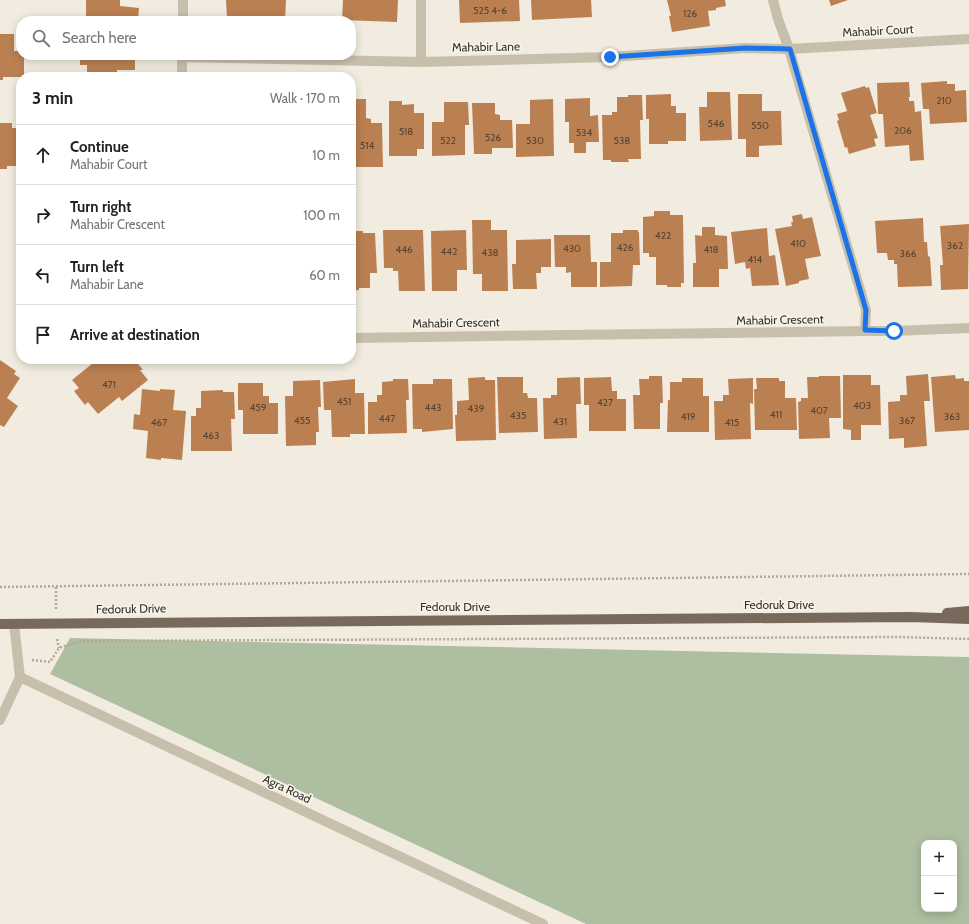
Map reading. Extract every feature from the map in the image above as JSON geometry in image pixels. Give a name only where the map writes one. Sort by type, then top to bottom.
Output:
[{"type":"main road","name":"Fedoruk Drive","points":[[910,617],[969,611]]},
{"type":"main road","name":"Fedoruk Drive","points":[[0,624],[910,617],[969,619]]},
{"type":"street","points":[[183,0],[183,16]]},
{"type":"street","points":[[421,0],[421,62]]},
{"type":"street","points":[[773,0],[778,19],[790,49],[866,310],[865,330],[894,331],[969,328]]},
{"type":"street","name":"Mahabir Court","points":[[790,49],[969,39]]},
{"type":"street","name":"Mahabir Lane","points":[[341,60],[421,62],[610,57],[746,48],[790,49]]},
{"type":"street","points":[[182,60],[182,72]]},
{"type":"street","name":"Mahabir Crescent","points":[[356,338],[865,330]]},
{"type":"street","points":[[0,720],[20,677],[14,624]]},
{"type":"street","name":"Agra Road","points":[[20,677],[543,924]]},
{"type":"path","points":[[0,587],[969,574]]},
{"type":"path","points":[[18,658],[50,662],[59,648],[81,641],[899,637],[969,639]]},
{"type":"green space","points":[[70,638],[969,657],[969,924],[586,924],[50,674]]},
{"type":"building","points":[[86,0],[120,0],[120,6],[139,8],[138,16],[86,16]]},
{"type":"building","points":[[226,0],[286,0],[285,16],[227,16]]},
{"type":"building","points":[[343,0],[398,0],[397,22],[356,21],[356,16],[342,16]]},
{"type":"building","points":[[459,0],[519,0],[520,21],[460,23]]},
{"type":"building","points":[[531,0],[591,0],[592,17],[532,20]]},
{"type":"building","points":[[667,0],[725,0],[726,6],[708,11],[710,26],[672,32],[669,16],[671,16]]},
{"type":"building","points":[[829,0],[848,0],[831,6]]},
{"type":"building","points":[[0,34],[14,34],[14,51],[16,51],[16,60],[24,60],[24,72],[16,72],[16,77],[3,77],[3,80],[0,80]]},
{"type":"building","points":[[80,60],[135,60],[135,70],[117,70],[117,72],[87,72],[87,65],[80,65]]},
{"type":"building","points":[[947,81],[947,84],[955,84],[955,91],[966,90],[967,122],[930,124],[929,109],[923,109],[921,83]]},
{"type":"building","points":[[909,82],[909,101],[914,101],[915,112],[921,111],[924,160],[910,161],[909,145],[885,147],[883,114],[878,114],[877,83]]},
{"type":"building","points":[[865,86],[866,88],[869,87],[877,113],[870,115],[878,138],[874,139],[876,146],[849,154],[847,147],[845,148],[837,121],[839,120],[837,114],[847,111],[841,93]]},
{"type":"building","points":[[707,92],[730,92],[732,140],[700,141],[699,107],[707,107]]},
{"type":"building","points":[[671,94],[671,106],[676,106],[676,113],[686,113],[686,141],[668,141],[668,144],[649,144],[649,119],[646,119],[646,95]]},
{"type":"building","points":[[738,94],[762,94],[762,111],[781,111],[782,145],[759,146],[759,157],[746,157],[746,139],[738,139]]},
{"type":"building","points":[[628,95],[642,95],[643,120],[640,120],[641,159],[628,159],[629,162],[611,162],[611,160],[603,160],[602,115],[612,115],[612,112],[617,112],[617,97],[628,97]]},
{"type":"building","points":[[590,98],[590,116],[598,115],[599,142],[586,142],[586,153],[574,153],[574,143],[569,143],[569,122],[565,122],[565,99]]},
{"type":"building","points":[[356,99],[366,99],[366,118],[371,119],[371,123],[382,123],[383,167],[356,167]]},
{"type":"building","points":[[553,99],[554,156],[516,157],[516,124],[530,124],[530,100]]},
{"type":"building","points":[[389,101],[402,101],[402,105],[414,104],[414,113],[424,113],[424,149],[417,149],[417,156],[389,156]]},
{"type":"building","points":[[444,102],[468,102],[469,125],[465,125],[465,155],[432,156],[432,122],[444,122]]},
{"type":"building","points":[[472,103],[495,103],[495,114],[500,115],[500,120],[512,120],[513,148],[492,148],[492,154],[474,154]]},
{"type":"building","points":[[0,123],[12,123],[12,128],[16,128],[16,166],[7,166],[7,169],[0,169]]},
{"type":"building","points":[[654,211],[670,211],[670,215],[683,215],[684,283],[681,283],[681,287],[656,285],[656,257],[649,257],[649,253],[643,253],[643,217],[654,216]]},
{"type":"building","points":[[802,214],[803,219],[812,217],[821,256],[805,259],[809,279],[786,286],[775,229],[792,226],[792,216]]},
{"type":"building","points":[[923,218],[924,242],[927,242],[928,256],[930,257],[932,286],[898,287],[897,264],[894,264],[894,260],[888,260],[887,253],[877,253],[875,221]]},
{"type":"building","points":[[472,220],[491,220],[491,230],[507,230],[508,291],[482,291],[482,274],[473,274]]},
{"type":"building","points":[[969,224],[968,289],[941,290],[940,265],[943,265],[940,226]]},
{"type":"building","points":[[702,227],[715,227],[715,235],[727,236],[728,269],[719,269],[719,287],[693,287],[693,263],[696,263],[695,235],[702,236]]},
{"type":"building","points":[[767,228],[769,256],[775,255],[779,285],[752,286],[750,268],[746,269],[745,262],[735,264],[731,232]]},
{"type":"building","points":[[383,230],[423,230],[425,291],[399,291],[398,271],[393,271],[393,268],[384,268]]},
{"type":"building","points":[[466,230],[467,270],[457,270],[457,291],[432,291],[431,231]]},
{"type":"building","points":[[623,230],[638,230],[639,232],[640,265],[633,265],[632,286],[600,287],[600,262],[611,262],[611,233],[623,233]]},
{"type":"building","points":[[356,231],[363,231],[363,233],[375,233],[377,273],[370,273],[370,288],[359,288],[359,290],[356,290]]},
{"type":"building","points":[[554,235],[590,235],[591,262],[597,262],[597,287],[571,287],[571,272],[566,273],[566,267],[555,267]]},
{"type":"building","points":[[551,239],[551,267],[541,267],[541,273],[536,273],[537,289],[513,289],[512,264],[516,264],[516,240]]},
{"type":"building","points":[[0,360],[16,371],[14,374],[20,378],[7,398],[18,406],[4,427],[0,425]]},
{"type":"building","points":[[92,364],[138,364],[143,370],[140,370],[148,380],[122,401],[119,397],[98,414],[88,402],[85,405],[74,391],[79,388],[72,380]]},
{"type":"building","points":[[928,374],[930,401],[924,401],[927,446],[904,448],[904,438],[889,439],[888,402],[900,401],[900,395],[907,395],[906,376]]},
{"type":"building","points":[[843,375],[871,375],[871,385],[880,385],[881,425],[861,425],[861,440],[851,440],[851,430],[843,429]]},
{"type":"building","points":[[955,375],[956,379],[964,378],[964,381],[969,381],[969,430],[935,432],[931,377]]},
{"type":"building","points":[[649,376],[662,376],[663,403],[660,403],[660,429],[634,429],[633,395],[640,395],[639,379],[649,379]]},
{"type":"building","points":[[840,376],[841,418],[829,418],[830,438],[799,439],[798,402],[801,401],[801,398],[808,398],[807,377]]},
{"type":"building","points":[[485,377],[485,380],[495,380],[496,440],[456,441],[455,415],[457,415],[457,401],[469,400],[468,378]]},
{"type":"building","points":[[497,377],[523,377],[523,393],[527,393],[528,398],[537,398],[538,432],[499,433]]},
{"type":"building","points":[[580,377],[581,404],[576,404],[577,438],[544,439],[543,398],[551,398],[551,395],[557,395],[557,378]]},
{"type":"building","points":[[611,377],[612,391],[617,391],[617,399],[626,399],[626,431],[589,431],[589,405],[584,405],[584,378]]},
{"type":"building","points":[[682,378],[703,378],[703,396],[709,396],[709,432],[667,432],[670,382],[682,382]]},
{"type":"building","points":[[753,378],[753,404],[750,403],[751,439],[715,440],[714,401],[723,401],[723,395],[729,395],[728,379]]},
{"type":"building","points":[[756,378],[779,378],[779,381],[785,381],[785,398],[796,398],[797,430],[755,430],[754,389],[757,389]]},
{"type":"building","points":[[355,379],[355,393],[364,393],[365,434],[350,434],[350,437],[332,437],[331,410],[324,410],[323,382]]},
{"type":"building","points":[[393,379],[408,379],[409,400],[406,400],[407,433],[368,434],[368,402],[377,402],[377,395],[382,395],[382,382],[393,381]]},
{"type":"building","points":[[433,379],[452,379],[453,429],[422,432],[422,429],[413,429],[412,384],[433,384]]},
{"type":"building","points":[[320,380],[321,407],[318,407],[319,432],[316,432],[316,445],[286,446],[285,396],[293,396],[293,381]]},
{"type":"building","points":[[238,383],[263,383],[263,396],[269,396],[269,403],[278,403],[278,434],[243,434],[243,410],[238,410]]},
{"type":"building","points":[[142,389],[160,391],[160,389],[175,390],[173,410],[186,411],[182,460],[146,458],[148,431],[133,429],[134,414],[140,415]]},
{"type":"building","points":[[223,390],[223,392],[234,392],[235,419],[231,419],[232,451],[191,451],[191,416],[196,416],[196,408],[201,408],[201,391]]},
{"type":"route","points":[[610,57],[746,48],[790,49],[866,310],[865,330],[894,331]]}]
